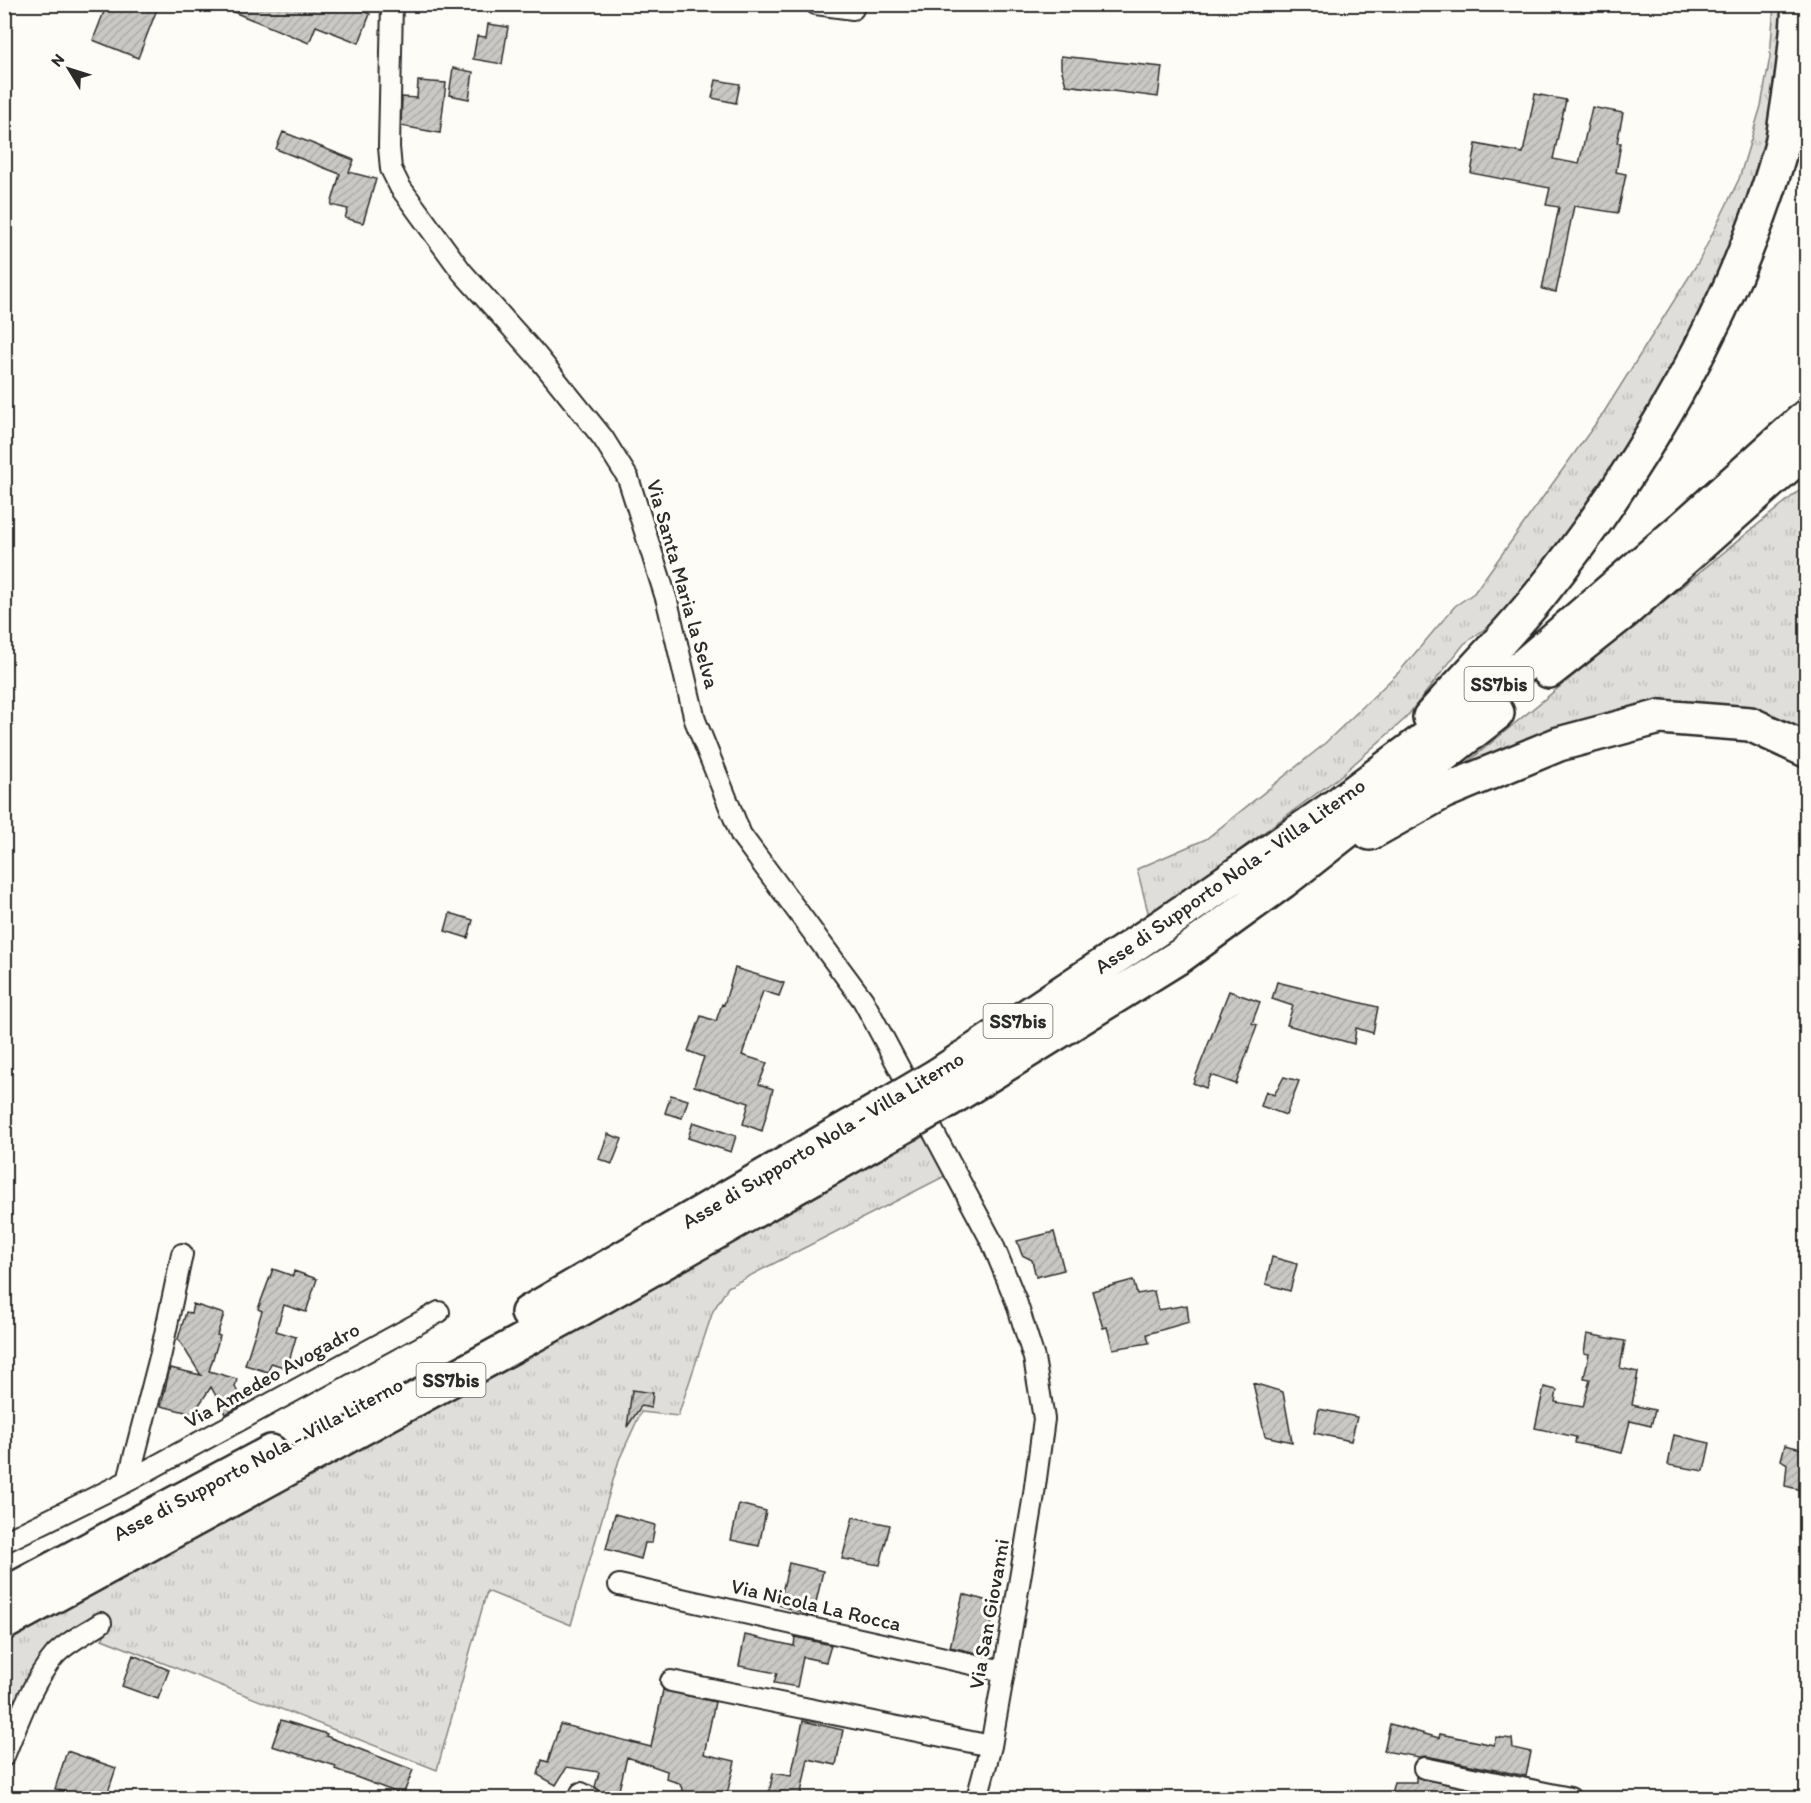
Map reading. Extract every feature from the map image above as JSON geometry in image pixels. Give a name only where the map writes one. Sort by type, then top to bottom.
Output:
[{"type":"highway","points":[[1341,802],[1414,734],[1538,596],[1591,526],[1659,423],[1697,355],[1752,237],[1781,146],[1797,49],[1799,4]]},
{"type":"highway","name":"Asse di Supporto Nola - Villa Literno","points":[[944,1087],[1098,967],[1168,922],[1341,802],[1524,665],[1684,527],[1806,417]]},
{"type":"highway","name":"Asse di Supporto Nola - Villa Literno","points":[[4,1623],[579,1310],[944,1087],[1112,1000],[1180,956],[1282,882],[1624,612],[1806,450]]},
{"type":"highway","points":[[1282,882],[1443,792],[1559,744],[1660,717],[1750,724],[1806,750]]},
{"type":"highway","name":"Asse di Supporto Nola - Villa Literno","points":[[4,1595],[888,1120]]},
{"type":"street","name":"Via Santa Maria la Selva","points":[[392,4],[389,147],[391,169],[400,187],[462,273],[603,438],[628,478],[667,601],[695,720],[741,835],[863,1000],[992,1242],[1016,1301],[1034,1358],[1044,1419],[1041,1437]]},
{"type":"street","points":[[816,4],[853,9]]},
{"type":"street","points":[[128,1481],[161,1353],[182,1254]]},
{"type":"street","name":"Via Amedeo Avogadro","points":[[4,1542],[128,1481],[440,1312]]},
{"type":"street","name":"Via San Giovanni","points":[[977,1798],[991,1746],[1033,1501],[1041,1437]]},
{"type":"street","name":"Via Nicola La Rocca","points":[[619,1585],[1003,1671]]},
{"type":"street","points":[[4,1756],[30,1697],[55,1655],[66,1645],[101,1623]]},
{"type":"street","points":[[671,1681],[991,1746]]},
{"type":"street","points":[[1424,1768],[1570,1798]]},
{"type":"green space","points":[[1774,5],[1786,5],[1765,153],[1700,323],[1632,445],[1565,544],[1504,615],[1464,644],[1405,719],[1338,778],[1149,916],[1137,869],[1206,839],[1322,746],[1399,672],[1455,606],[1474,593],[1604,412],[1699,261],[1739,179],[1761,106],[1770,57]]},
{"type":"green space","points":[[1806,485],[1806,734],[1743,711],[1447,779]]},
{"type":"green space","points":[[928,1134],[949,1174],[728,1287],[713,1311],[678,1416],[641,1412],[619,1460],[571,1625],[487,1591],[437,1770],[102,1639],[109,1627],[107,1615],[67,1631],[43,1658],[15,1716],[5,1721],[5,1638],[174,1549]]},
{"type":"building","points":[[107,4],[159,4],[138,58],[93,40]]},
{"type":"building","points":[[214,4],[347,4],[370,14],[359,43],[316,26],[309,43]]},
{"type":"building","points":[[488,24],[508,27],[502,64],[473,59],[477,36],[486,37]]},
{"type":"building","points":[[1061,56],[1162,67],[1158,97],[1066,85],[1061,68]]},
{"type":"building","points":[[453,68],[473,72],[469,99],[449,95]]},
{"type":"building","points":[[716,80],[740,84],[736,103],[712,98]]},
{"type":"building","points":[[418,81],[446,83],[440,133],[401,126],[402,97],[417,98]]},
{"type":"building","points":[[1535,94],[1566,100],[1553,159],[1579,164],[1592,107],[1623,113],[1617,143],[1621,143],[1616,172],[1626,174],[1618,213],[1574,206],[1556,292],[1542,289],[1559,207],[1546,205],[1550,188],[1471,173],[1476,144],[1523,153]]},
{"type":"building","points":[[283,132],[354,160],[349,172],[376,179],[363,223],[345,218],[348,209],[331,205],[340,174],[276,149]]},
{"type":"building","points":[[450,913],[473,920],[468,938],[445,931]]},
{"type":"building","points":[[735,968],[784,983],[779,996],[763,991],[742,1055],[767,1063],[759,1084],[773,1089],[762,1131],[743,1124],[749,1103],[694,1086],[704,1057],[688,1051],[701,1016],[716,1021],[722,1004],[724,1005]]},
{"type":"building","points":[[1277,982],[1378,1007],[1373,1033],[1356,1028],[1354,1044],[1287,1025],[1293,1006],[1272,999]]},
{"type":"building","points":[[1229,991],[1260,1002],[1252,1023],[1257,1025],[1236,1084],[1211,1075],[1206,1088],[1193,1083]]},
{"type":"building","points":[[1284,1077],[1299,1081],[1286,1115],[1261,1106],[1266,1091],[1274,1095]]},
{"type":"building","points":[[671,1095],[688,1100],[682,1118],[665,1113]]},
{"type":"building","points":[[693,1122],[736,1136],[731,1152],[688,1138]]},
{"type":"building","points":[[608,1134],[622,1139],[612,1164],[599,1159]]},
{"type":"building","points":[[1054,1232],[1064,1270],[1036,1277],[1032,1260],[1022,1255],[1017,1241]]},
{"type":"building","points":[[1272,1257],[1297,1264],[1290,1291],[1266,1284]]},
{"type":"building","points":[[273,1269],[293,1276],[294,1271],[317,1279],[306,1312],[284,1305],[276,1331],[296,1337],[287,1368],[271,1363],[268,1372],[245,1365],[262,1311],[258,1309]]},
{"type":"building","points":[[1133,1280],[1137,1294],[1154,1291],[1158,1310],[1187,1305],[1189,1322],[1147,1334],[1149,1343],[1113,1349],[1107,1327],[1103,1328],[1092,1291]]},
{"type":"building","points":[[193,1304],[224,1314],[209,1371],[237,1379],[235,1387],[244,1404],[226,1414],[211,1387],[193,1414],[161,1406],[170,1368],[201,1375],[178,1339],[186,1312],[191,1313]]},
{"type":"building","points":[[1587,1334],[1625,1341],[1620,1368],[1638,1372],[1632,1405],[1655,1410],[1651,1426],[1630,1421],[1622,1453],[1575,1443],[1576,1437],[1535,1428],[1544,1387],[1557,1390],[1555,1402],[1583,1407],[1590,1379],[1584,1378],[1589,1354],[1584,1353]]},
{"type":"building","points":[[1253,1383],[1283,1392],[1292,1442],[1265,1436]]},
{"type":"building","points":[[632,1390],[653,1393],[651,1408],[641,1406],[627,1427]]},
{"type":"building","points":[[1319,1409],[1357,1417],[1351,1441],[1314,1433]]},
{"type":"building","points":[[1674,1435],[1710,1443],[1704,1471],[1668,1465]]},
{"type":"building","points":[[1785,1445],[1806,1450],[1806,1491],[1785,1486],[1787,1464],[1781,1460]]},
{"type":"building","points":[[739,1504],[766,1511],[759,1546],[731,1540]]},
{"type":"building","points":[[615,1514],[655,1525],[652,1543],[645,1543],[641,1559],[606,1549]]},
{"type":"building","points":[[853,1517],[890,1525],[880,1565],[842,1559]]},
{"type":"building","points":[[789,1563],[823,1571],[813,1616],[779,1605]]},
{"type":"building","points":[[963,1594],[995,1603],[986,1655],[950,1647]]},
{"type":"building","points":[[745,1635],[794,1646],[795,1637],[831,1645],[826,1662],[803,1657],[797,1687],[774,1683],[777,1673],[739,1666]]},
{"type":"building","points":[[133,1655],[169,1670],[158,1699],[122,1686]]},
{"type":"building","points":[[663,1690],[715,1702],[704,1754],[735,1761],[726,1798],[687,1798],[679,1783],[666,1779],[667,1771],[627,1757],[617,1798],[602,1794],[595,1787],[599,1772],[567,1767],[556,1785],[538,1775],[542,1760],[548,1762],[560,1724],[651,1747]]},
{"type":"building","points":[[281,1720],[327,1734],[326,1736],[413,1770],[403,1795],[335,1769],[336,1766],[272,1746]]},
{"type":"building","points":[[803,1721],[843,1730],[836,1765],[808,1759],[800,1798],[768,1798],[773,1773],[791,1776]]},
{"type":"building","points":[[1390,1724],[1439,1738],[1440,1734],[1494,1745],[1496,1737],[1512,1739],[1513,1748],[1531,1752],[1526,1776],[1426,1756],[1419,1757],[1384,1751]]},
{"type":"building","points":[[67,1751],[116,1768],[106,1798],[82,1798],[55,1789]]},
{"type":"building","points":[[1416,1777],[1501,1796],[1501,1798],[1390,1798],[1394,1782],[1416,1782]]}]
